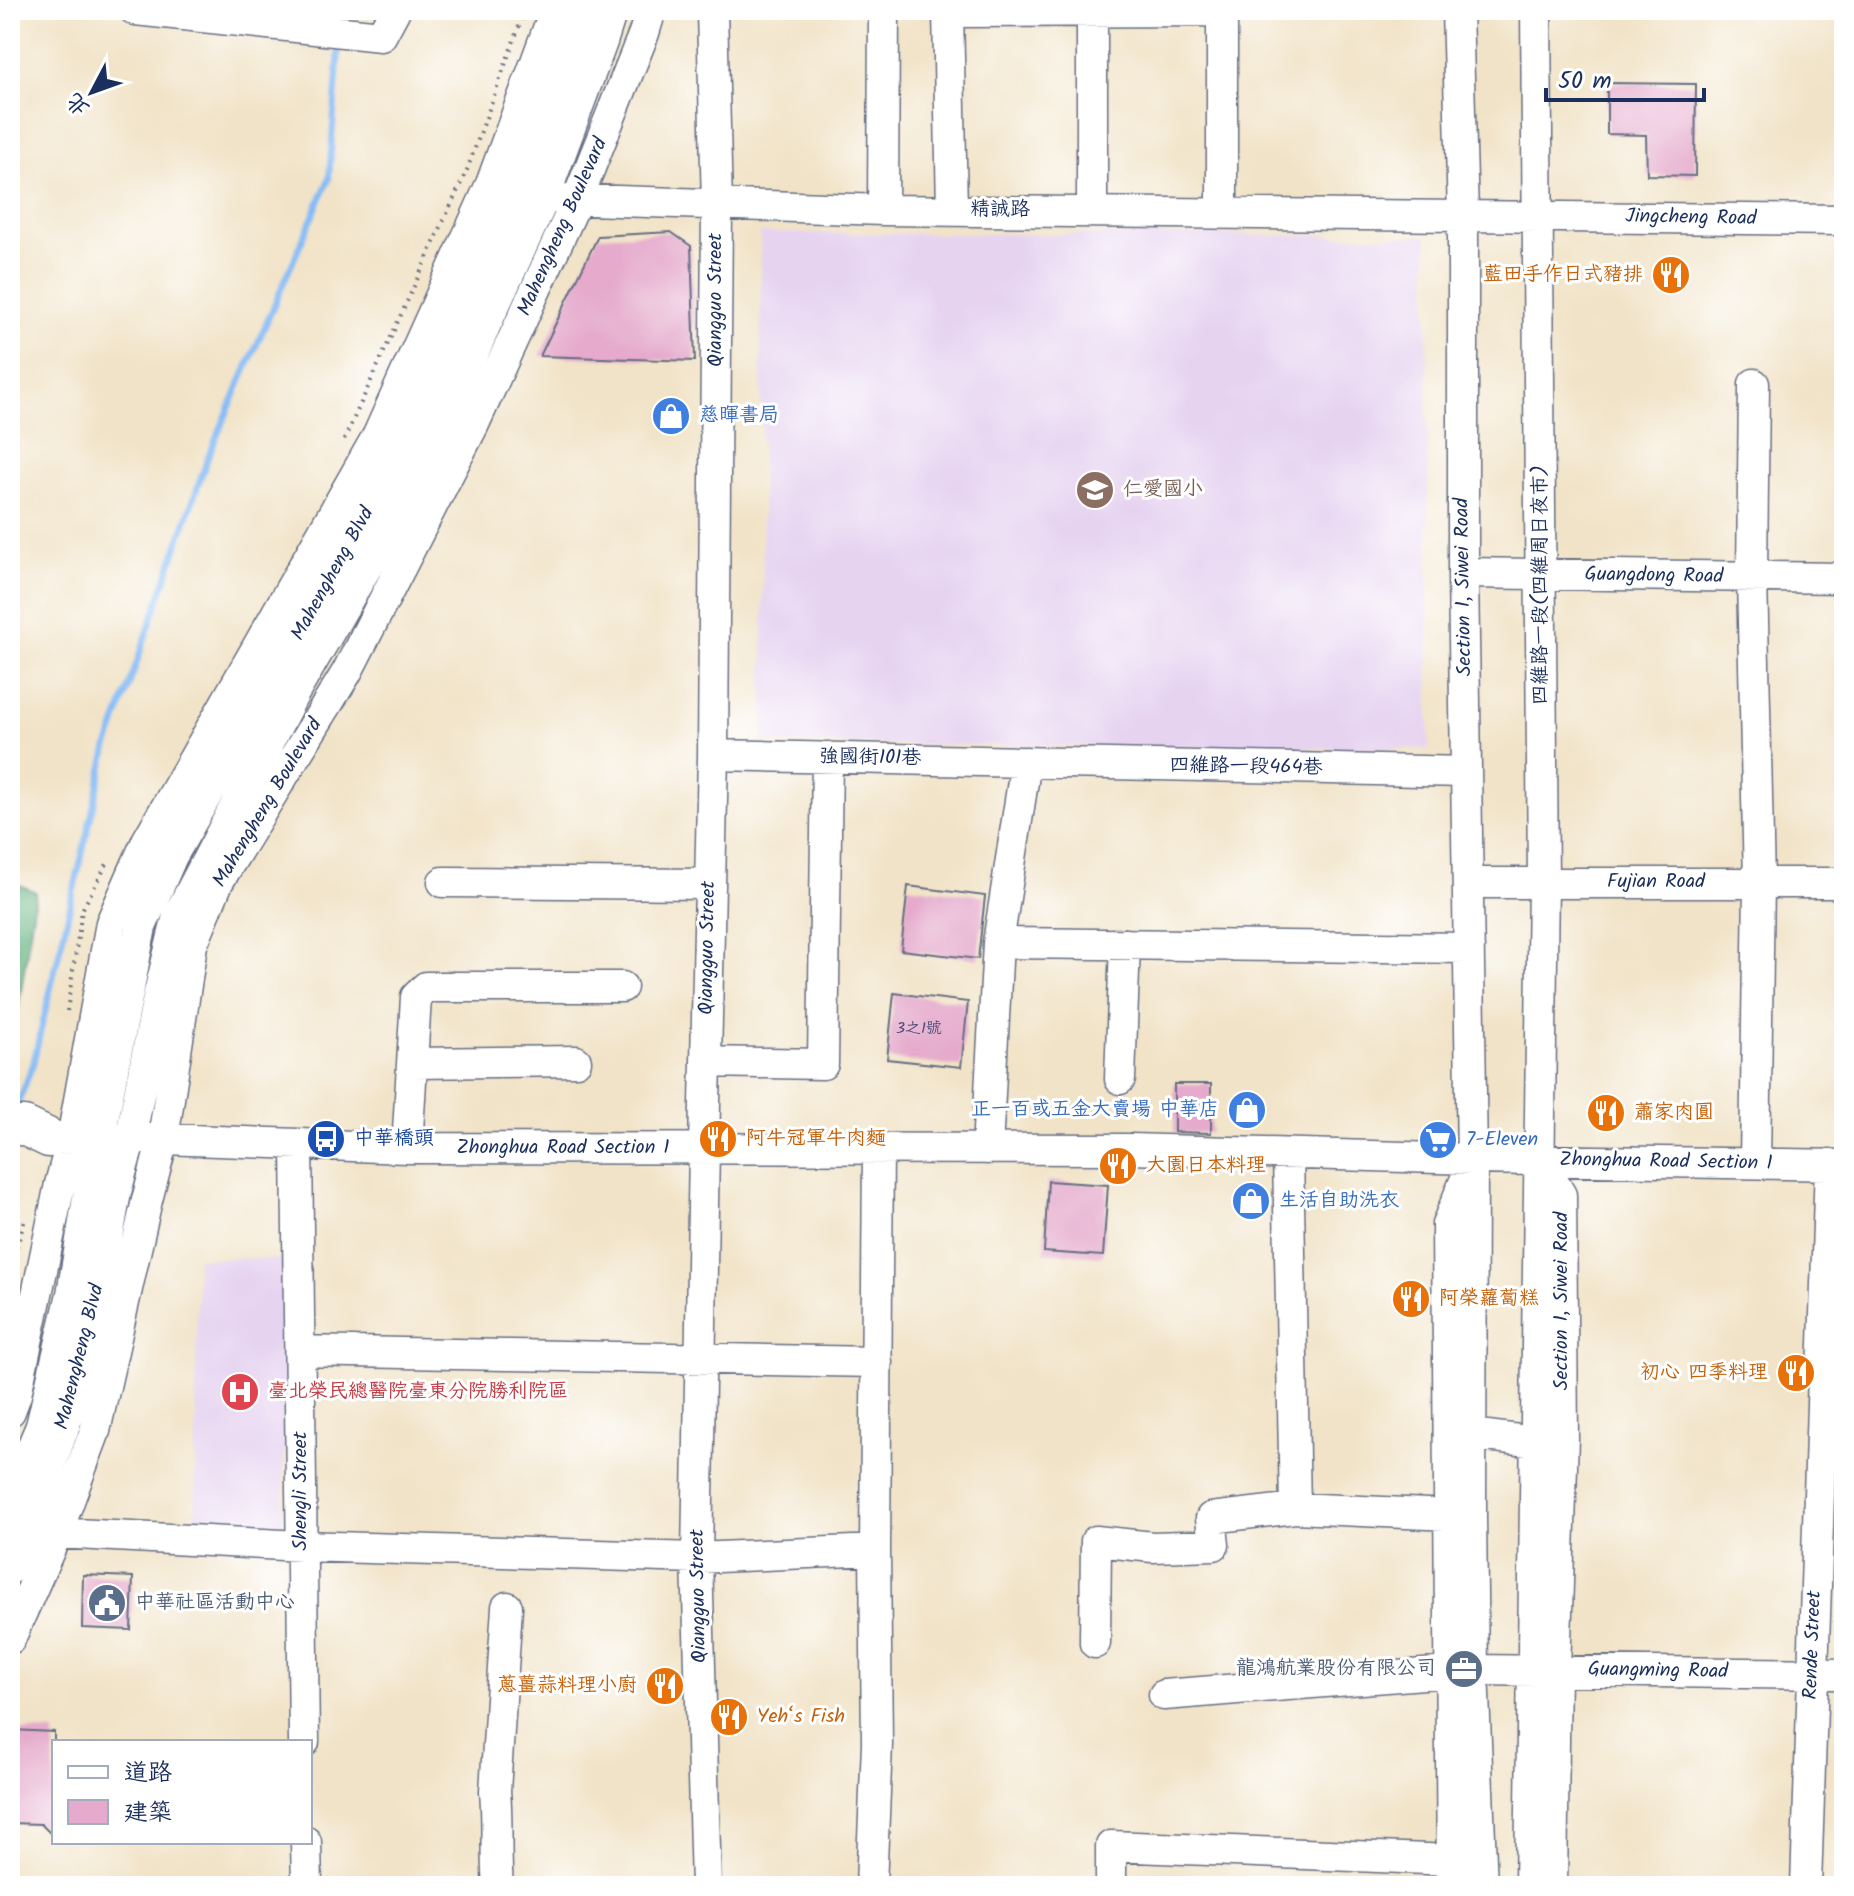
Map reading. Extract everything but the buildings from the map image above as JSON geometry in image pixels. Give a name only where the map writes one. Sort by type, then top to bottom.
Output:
[{"type":"main road","points":[[10,1126],[24,1126],[73,1139]]},
{"type":"main road","points":[[10,1149],[26,1150],[73,1139]]},
{"type":"street","points":[[135,10],[381,36],[395,10]]},
{"type":"street","name":"Mahengheng Boulevard","points":[[436,472],[485,326],[505,186],[555,10]]},
{"type":"street","points":[[505,186],[584,10]]},
{"type":"street","name":"Mahengheng Boulevard","points":[[390,440],[505,186],[602,42],[612,10]]},
{"type":"street","name":"Mahengheng Boulevard","points":[[27,1517],[95,1431],[163,1139],[192,945],[209,878],[293,695],[436,472],[473,426],[577,200],[651,10]]},
{"type":"street","name":"Qiangguo Street","points":[[706,1886],[697,1558],[713,755],[717,205],[712,10]]},
{"type":"street","points":[[883,210],[884,10]]},
{"type":"street","points":[[952,210],[948,11],[1222,10],[1222,212]]},
{"type":"street","name":"Section 1, Siwei Road","points":[[1452,1873],[1471,1434],[1472,1161],[1463,573],[1463,215],[1457,10]]},
{"type":"street","name":"四維路一段(四維周日夜市)","points":[[1536,10],[1543,882],[1540,1160]]},
{"type":"street","points":[[1092,11],[1092,210]]},
{"type":"street","name":"精誠路","points":[[505,186],[577,200],[883,210],[1538,216]]},
{"type":"street","name":"Jingcheng Road","points":[[1538,216],[1844,220]]},
{"type":"street","points":[[1754,384],[1752,577],[1759,883],[1755,1163]]},
{"type":"street","name":"Mahengheng Blvd","points":[[73,1139],[141,927],[159,849],[345,553],[390,440]]},
{"type":"street","name":"Guangdong Road","points":[[1463,573],[1844,578]]},
{"type":"street","name":"強國街101巷","points":[[713,755],[1026,762]]},
{"type":"street","points":[[706,1062],[823,1064],[827,757]]},
{"type":"street","points":[[987,1149],[998,943],[1026,762]]},
{"type":"street","name":"四維路一段464巷","points":[[1026,762],[1466,772]]},
{"type":"street","name":"Mahengheng Boulevard","points":[[130,1140],[159,993],[178,916],[209,878]]},
{"type":"street","points":[[443,882],[710,884]]},
{"type":"street","name":"Fujian Road","points":[[1468,883],[1844,883]]},
{"type":"street","points":[[998,943],[1469,948]]},
{"type":"street","points":[[1120,1079],[1125,944]]},
{"type":"street","points":[[407,1148],[416,997],[426,987],[622,987]]},
{"type":"street","points":[[412,1063],[576,1061]]},
{"type":"street","points":[[10,1411],[16,1395],[60,1184],[73,1139]]},
{"type":"street","name":"Mahengheng Boulevard","points":[[10,1639],[41,1426],[72,1294],[73,1139]]},
{"type":"street","name":"Zhonghua Road Section 1","points":[[73,1139],[163,1139],[407,1148],[1131,1149],[1472,1161],[1837,1164]]},
{"type":"street","name":"Mahengheng Blvd","points":[[10,1569],[27,1517],[71,1407],[91,1331],[116,1192],[130,1140]]},
{"type":"street","name":"Shengli Street","points":[[297,1144],[304,1740]]},
{"type":"street","points":[[871,1886],[877,1744],[878,1148]]},
{"type":"street","points":[[1288,1154],[1295,1508]]},
{"type":"street","name":"Section 1, Siwei Road","points":[[1540,1160],[1536,1442],[1552,1886]]},
{"type":"street","name":"Section 1, Siwei Road","points":[[1530,1886],[1563,1438],[1561,1195],[1540,1160]]},
{"type":"street","name":"Section 1, Siwei Road","points":[[1472,1161],[1447,1224],[1450,1515],[1461,1671],[1482,1886]]},
{"type":"street","name":"Rende Street","points":[[1806,1886],[1812,1673],[1837,1164]]},
{"type":"street","points":[[300,1351],[877,1362]]},
{"type":"street","points":[[1471,1434],[1536,1442]]},
{"type":"street","points":[[1095,1643],[1096,1541],[1153,1547],[1214,1545],[1211,1518],[1295,1508],[1450,1515]]},
{"type":"street","points":[[27,1517],[301,1546],[697,1558],[875,1550]]},
{"type":"street","points":[[498,1886],[495,1791],[507,1607]]},
{"type":"street","name":"Guangming Road","points":[[1164,1695],[1461,1671],[1844,1674]]},
{"type":"street","points":[[306,1844],[307,1886]]},
{"type":"street","points":[[1111,1886],[1111,1846],[1452,1873]]},
{"type":"shaded area","name":"仁愛國小","points":[[760,233],[1427,236],[1429,749],[764,743]]},
{"type":"shaded area","name":"臺北榮民總醫院臺東分院勝利院區","points":[[197,1258],[286,1259],[283,1527],[195,1526]]},
{"type":"green space","points":[[10,881],[36,892],[10,1063]]},
{"type":"waterway","points":[[342,10],[342,15]]},
{"type":"waterway","points":[[14,1114],[33,1064],[107,749],[208,457],[329,179],[339,49]]},
{"type":"place","name":"藍田手作日式豬排","points":[[1671,275]]},
{"type":"place","name":"慈暉書局","points":[[671,416]]},
{"type":"place","name":"仁愛國小","points":[[1095,490]]},
{"type":"place","name":"正一百或五金大賣場 中華店","points":[[1247,1110]]},
{"type":"place","name":"蕭家肉圓","points":[[1606,1113]]},
{"type":"place","name":"中華橋頭","points":[[326,1139]]},
{"type":"place","name":"阿牛冠軍牛肉麵","points":[[718,1139]]},
{"type":"place","name":"7-Eleven","points":[[1438,1140]]},
{"type":"place","name":"大園日本料理","points":[[1118,1166]]},
{"type":"place","name":"生活自助洗衣","points":[[1251,1201]]},
{"type":"place","name":"阿榮蘿蔔糕","points":[[1411,1299]]},
{"type":"place","name":"初心 四季料理","points":[[1796,1373]]},
{"type":"place","name":"臺北榮民總醫院臺東分院勝利院區","points":[[240,1392]]},
{"type":"place","name":"中華社區活動中心","points":[[107,1603]]},
{"type":"place","name":"龍鴻航業股份有限公司","points":[[1464,1669]]},
{"type":"place","name":"蔥薑蒜料理小廚","points":[[665,1686]]},
{"type":"place","name":"Yeh‘s Fish","points":[[729,1717]]}]
